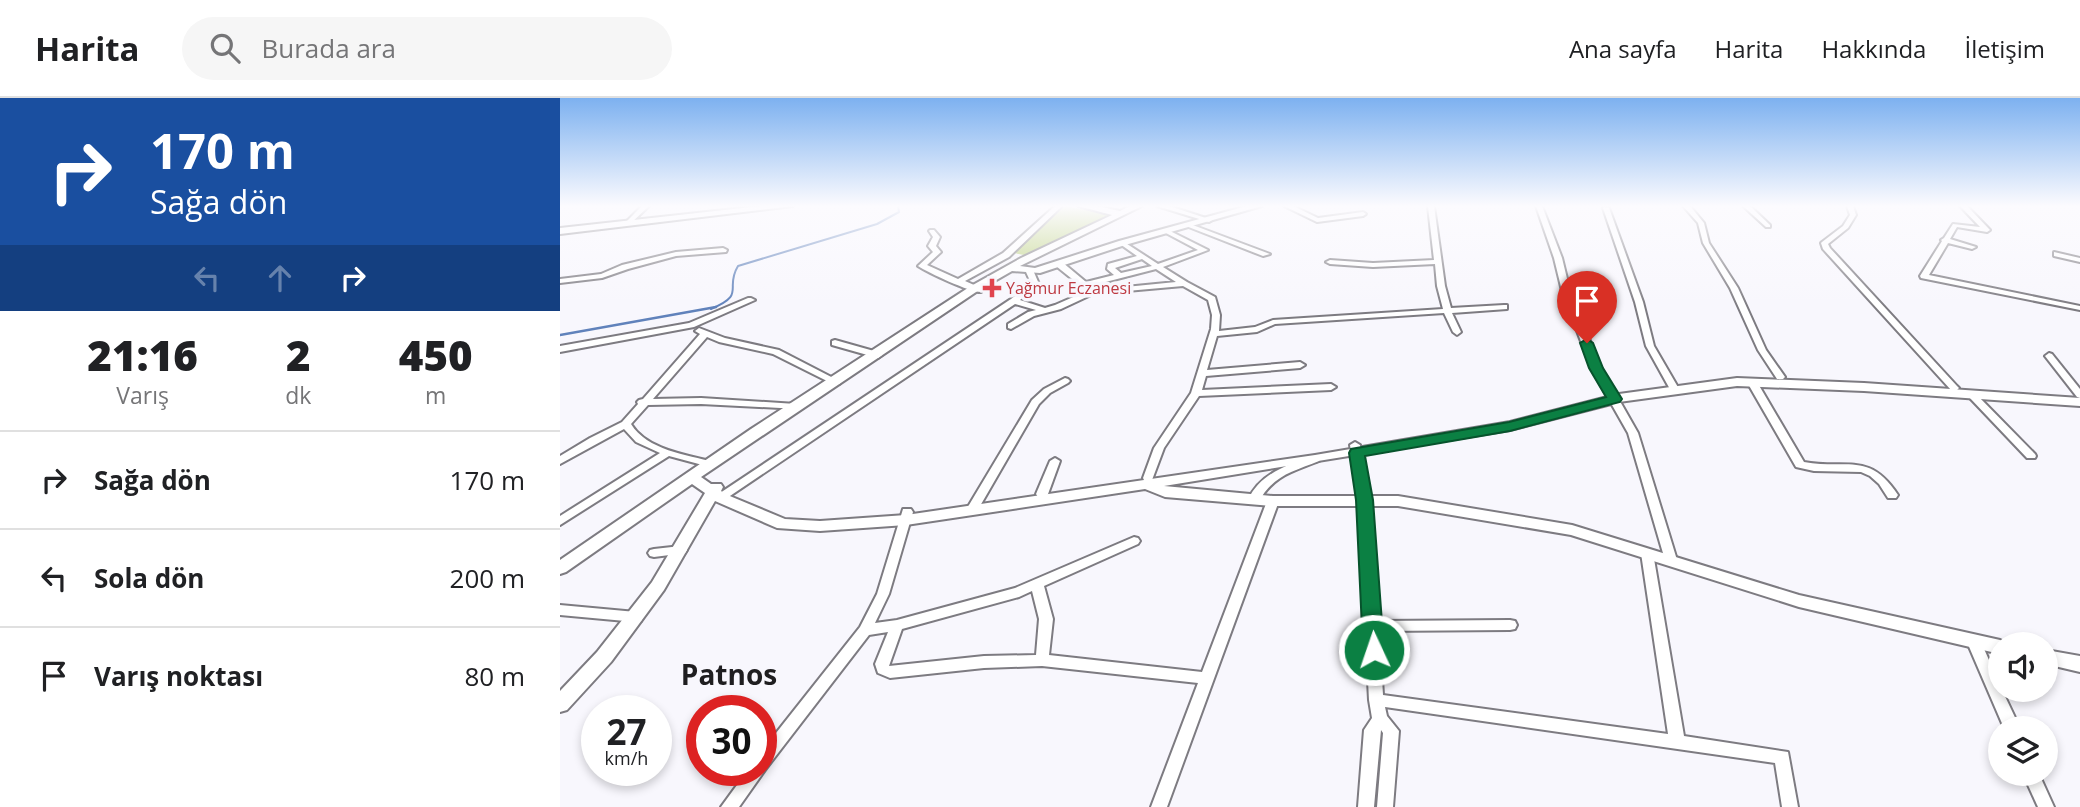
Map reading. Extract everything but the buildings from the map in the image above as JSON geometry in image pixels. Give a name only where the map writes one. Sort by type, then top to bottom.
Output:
[{"type":"street","points":[[936,239],[932,246],[937,253],[922,266],[976,289]]},
{"type":"street","points":[[958,282],[991,265],[1023,239]]},
{"type":"street","points":[[1012,269],[1024,260],[1068,239]]},
{"type":"street","points":[[560,568],[710,464],[959,299],[1012,269],[1077,239]]},
{"type":"street","points":[[991,265],[1030,272],[1136,239]]},
{"type":"street","points":[[1083,285],[1156,267],[1204,250],[1182,239]]},
{"type":"street","points":[[1226,239],[1266,254]]},
{"type":"street","points":[[1435,239],[1447,310],[1457,332]]},
{"type":"street","points":[[1552,239],[1566,291],[1596,368],[1633,433],[1671,560]]},
{"type":"street","points":[[1617,239],[1640,302],[1650,346],[1672,386]]},
{"type":"street","points":[[1705,239],[1734,288],[1762,350],[1780,377]]},
{"type":"street","points":[[1829,239],[1824,243],[1827,249],[1851,272],[1954,388]]},
{"type":"street","points":[[1972,247],[1944,240],[1924,274],[1927,278],[2080,308]]},
{"type":"street","points":[[1122,243],[1156,267],[1212,299],[1216,316],[1196,393],[1159,448],[1148,481],[1152,488],[1165,492],[1187,481],[1356,449],[1510,426],[1612,395],[1732,376],[2080,396]]},
{"type":"street","points":[[560,281],[602,276],[676,254],[723,250]]},
{"type":"street","points":[[2057,254],[2080,260]]},
{"type":"street","points":[[1006,255],[1024,260]]},
{"type":"street","points":[[1120,276],[1111,269],[1111,265],[1141,257]]},
{"type":"street","points":[[1330,262],[1373,265],[1437,262]]},
{"type":"street","points":[[1059,264],[1091,292]]},
{"type":"street","points":[[560,704],[568,689],[636,617],[719,492],[1014,301],[1035,284],[1030,272]]},
{"type":"street","points":[[1011,326],[1043,310],[1058,307],[1091,292],[1184,284]]},
{"type":"street","points":[[560,349],[691,325],[751,300]]},
{"type":"street","points":[[1014,301],[1043,310]]},
{"type":"street","points":[[1213,334],[1257,329],[1273,322],[1504,307]]},
{"type":"street","points":[[691,325],[704,335],[776,352],[836,382]]},
{"type":"street","points":[[560,461],[594,439],[626,424],[642,402],[704,335]]},
{"type":"street","points":[[835,343],[878,355]]},
{"type":"street","points":[[2049,356],[2080,396]]},
{"type":"street","points":[[1203,373],[1300,365]]},
{"type":"street","points":[[974,507],[1035,402],[1047,391],[1065,381]]},
{"type":"street","points":[[1672,386],[1752,382],[2080,402]]},
{"type":"street","points":[[1752,382],[1800,465],[1815,468],[1858,468],[1876,472],[1885,481],[1892,495]]},
{"type":"street","points":[[1196,393],[1331,387]]},
{"type":"street","points":[[1972,395],[2031,456]]},
{"type":"street","points":[[642,402],[701,401],[796,407]]},
{"type":"street","points":[[626,424],[631,433],[667,453],[710,464]]},
{"type":"street","points":[[1187,481],[1315,459],[1356,449]]},
{"type":"street","points":[[1356,449],[1365,500],[1377,700],[1380,719],[1391,731],[1385,807]]},
{"type":"street","points":[[560,521],[667,453]]},
{"type":"street","points":[[1254,500],[1256,490],[1266,481],[1315,459]]},
{"type":"street","points":[[1042,495],[1055,461]]},
{"type":"street","points":[[692,477],[783,524],[820,526],[974,507],[1148,481]]},
{"type":"street","points":[[974,507],[1148,481]]},
{"type":"street","points":[[1187,481],[1254,500],[1365,500],[1448,508],[1538,523],[1572,530],[1799,601],[1988,645]]},
{"type":"street","points":[[1159,807],[1273,501]]},
{"type":"street","points":[[777,743],[864,630],[883,594],[906,516]]},
{"type":"street","points":[[864,630],[897,625],[1037,585],[1134,541]]},
{"type":"street","points":[[654,552],[681,550]]},
{"type":"street","points":[[1647,553],[1677,743]]},
{"type":"street","points":[[1037,585],[1046,619],[1042,660]]},
{"type":"street","points":[[560,610],[636,617]]},
{"type":"street","points":[[897,625],[882,664],[886,671],[1042,660],[1206,677]]},
{"type":"street","points":[[1373,626],[1510,625]]},
{"type":"street","points":[[1974,642],[2007,716]]},
{"type":"street","points":[[2058,659],[2080,664]]},
{"type":"street","points":[[1377,700],[1782,757],[1790,807]]},
{"type":"street","points":[[1366,807],[1372,730],[1380,719]]},
{"type":"street","points":[[729,807],[745,786]]},
{"type":"street","points":[[2036,786],[2046,807]]},
{"type":"green space","points":[[1029,239],[1059,239],[1024,255],[1014,253]]},
{"type":"waterway","points":[[715,307],[732,295],[734,274],[738,266],[827,239]]},
{"type":"waterway","points":[[560,335],[715,307]]},
{"type":"waterway","points":[[711,309],[715,307]]},
{"type":"place","name":"Yağmur Eczanesi","points":[[992,288]]},
{"type":"district","name":"Patnos","points":[[729,675]]},
{"type":"route","points":[[1374,650],[1364,486],[1357,453],[1464,436],[1615,399],[1596,368],[1587,343]]}]
